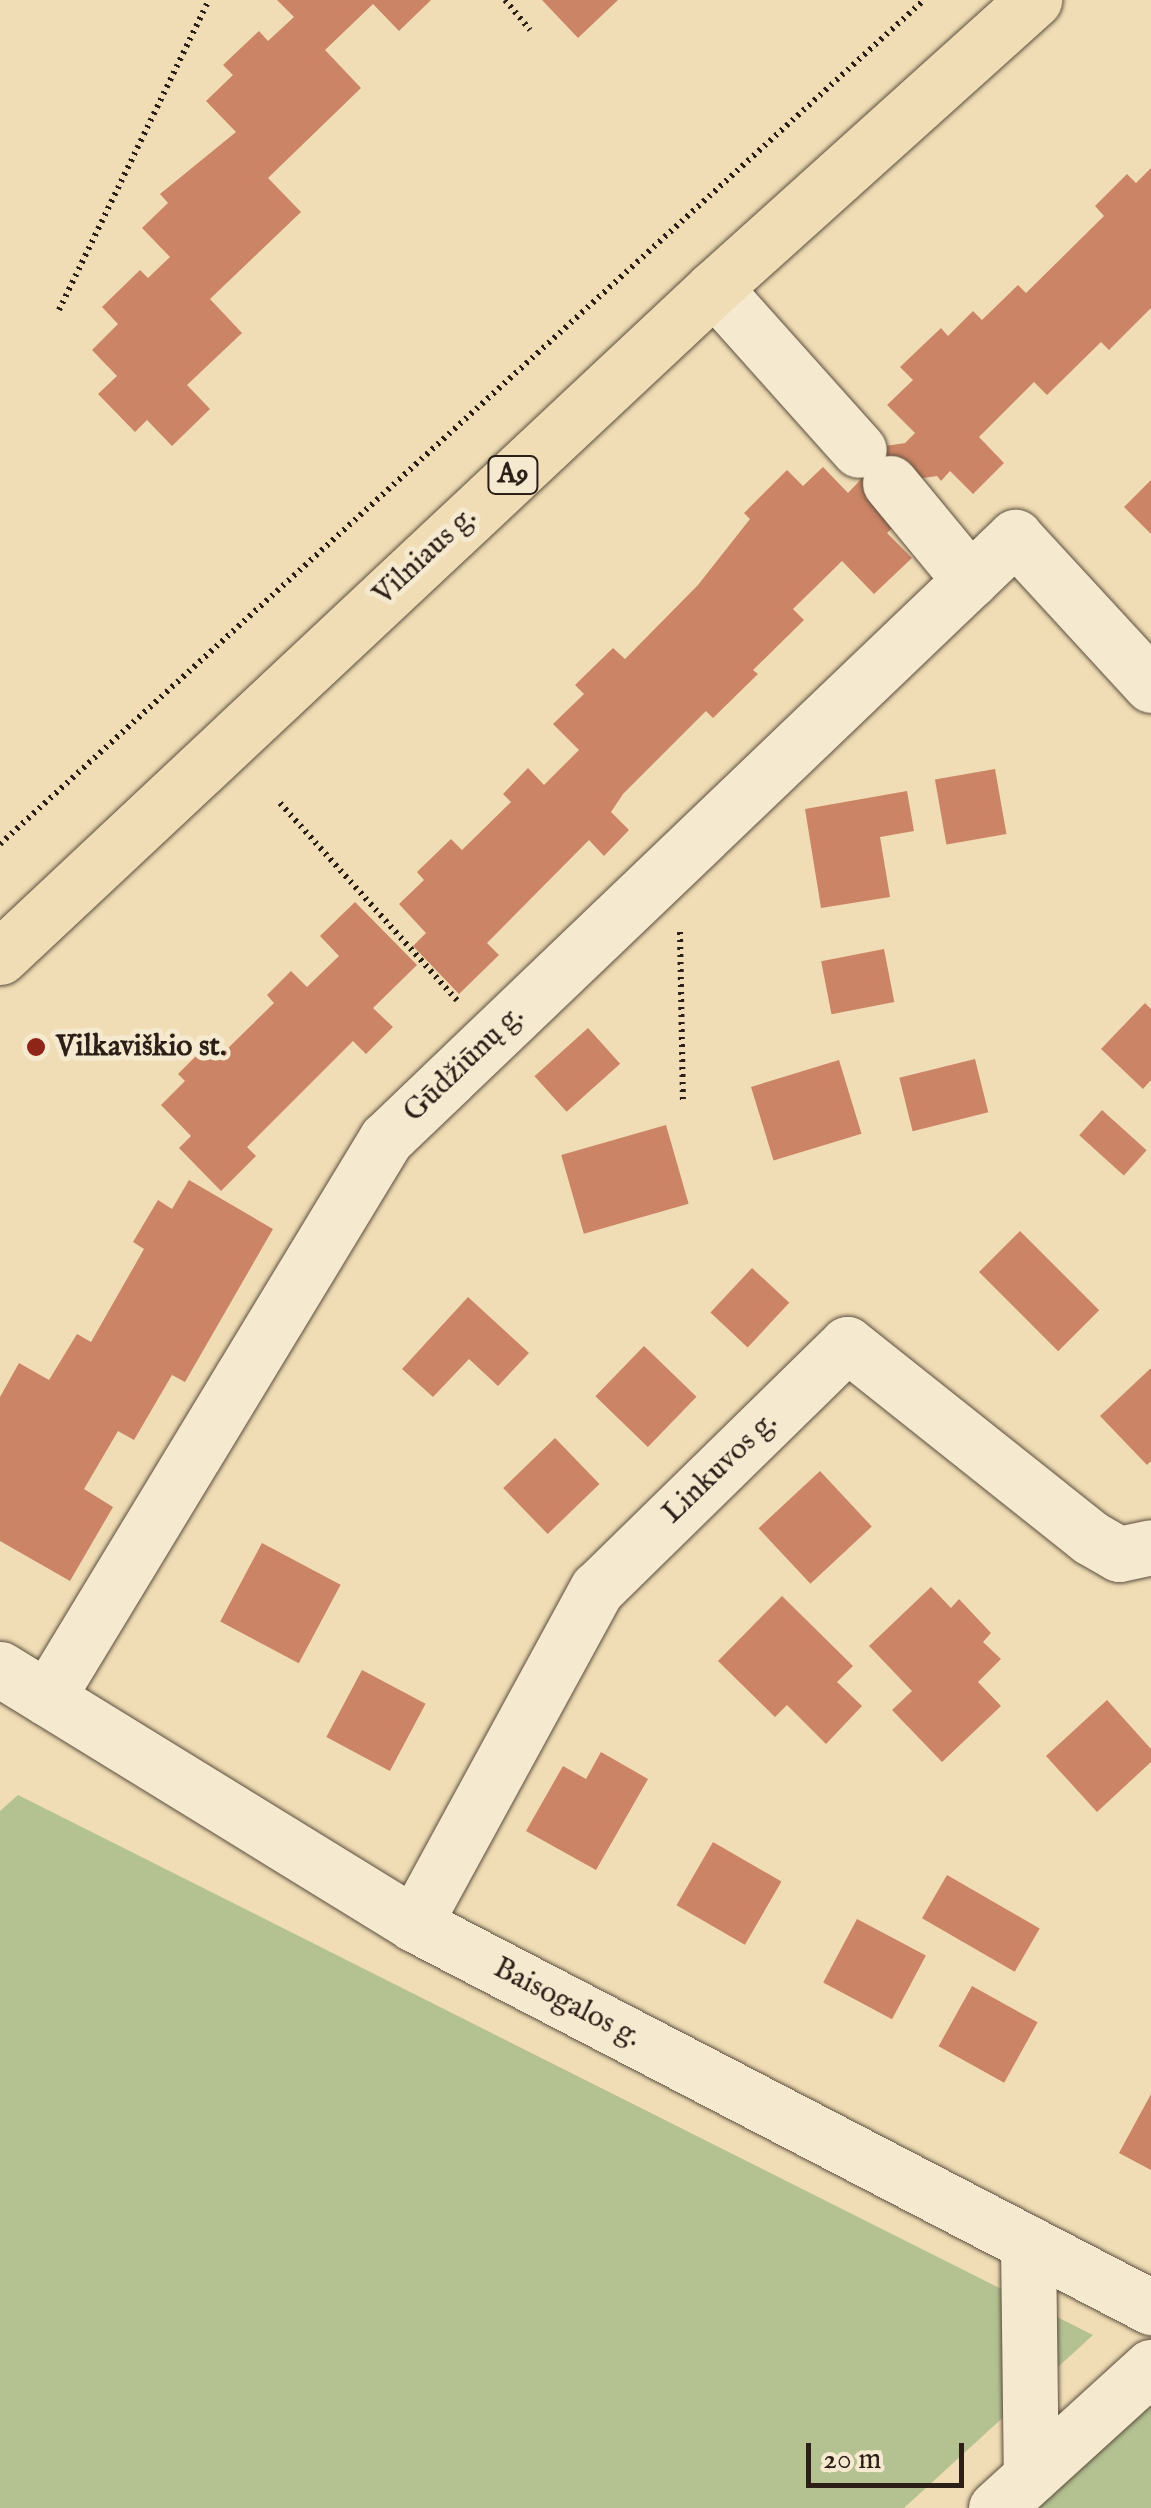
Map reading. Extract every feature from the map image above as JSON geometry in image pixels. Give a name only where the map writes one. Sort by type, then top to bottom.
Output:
[{"type":"highway","name":"Vilniaus g.","points":[[0,957],[714,288],[1034,0]]},
{"type":"street","points":[[714,288],[970,580]]},
{"type":"street","name":"Gūdžiūnų g.","points":[[47,1698],[386,1139],[1015,537],[1151,685]]},
{"type":"street","name":"Linkuvos g.","points":[[414,1924],[597,1589],[847,1344],[1091,1538],[1119,1554],[1151,1547]]},
{"type":"street","name":"Baisogalos g.","points":[[0,1669],[414,1924],[1151,2306]]},
{"type":"street","points":[[1013,2492],[1028,2243]]},
{"type":"street","points":[[1013,2492],[1151,2367]]},
{"type":"path","points":[[59,310],[209,0]]},
{"type":"path","points":[[505,0],[530,30]]},
{"type":"path","points":[[0,844],[924,0]]},
{"type":"path","points":[[280,803],[491,1038]]},
{"type":"path","points":[[679,858],[683,1100]]},
{"type":"green space","points":[[18,1795],[1093,2335],[904,2508],[0,2508],[0,1811]]},
{"type":"green space","points":[[1151,2367],[1151,2508],[996,2508]]},
{"type":"building","points":[[277,0],[431,0],[399,31],[373,4],[325,50],[361,88],[268,178],[301,212],[210,299],[242,333],[187,385],[210,409],[172,446],[147,420],[135,432],[98,394],[117,376],[92,350],[118,324],[102,307],[140,270],[148,278],[170,257],[142,228],[168,203],[160,194],[236,132],[206,101],[233,75],[223,65],[259,31],[268,41],[294,17]]},
{"type":"building","points":[[542,0],[618,0],[578,38]]},
{"type":"building","points":[[1151,168],[1151,308],[1109,350],[1101,342],[1047,395],[1034,382],[979,437],[1004,463],[973,494],[950,471],[941,481],[937,476],[890,483],[904,517],[887,533],[912,558],[874,594],[842,561],[793,609],[804,620],[753,670],[758,674],[713,718],[706,711],[623,794],[611,812],[629,830],[604,856],[589,840],[487,943],[499,955],[459,994],[413,946],[426,933],[399,904],[424,880],[417,872],[451,839],[462,850],[511,802],[503,794],[528,768],[544,785],[579,750],[553,724],[584,694],[575,685],[613,648],[625,659],[698,585],[750,519],[744,513],[787,470],[803,486],[823,467],[848,493],[868,472],[859,450],[905,443],[915,433],[887,405],[913,380],[900,367],[941,328],[948,336],[973,311],[982,320],[1018,285],[1026,293],[1104,216],[1095,206],[1127,174],[1136,183]]},
{"type":"building","points":[[1151,480],[1151,534],[1124,507]]},
{"type":"building","points":[[995,769],[1006,834],[946,845],[935,780]]},
{"type":"building","points":[[907,791],[914,831],[880,837],[890,897],[821,908],[805,809]]},
{"type":"building","points":[[355,902],[417,965],[373,1008],[393,1027],[366,1054],[353,1041],[247,1147],[256,1156],[221,1191],[179,1148],[191,1136],[161,1105],[185,1081],[178,1074],[212,1040],[224,1052],[274,1003],[267,995],[291,971],[307,987],[339,956],[320,936]]},
{"type":"building","points":[[884,949],[894,1002],[831,1014],[821,961]]},
{"type":"building","points":[[1145,1003],[1151,1009],[1151,1080],[1143,1089],[1101,1049]]},
{"type":"building","points":[[588,1028],[620,1064],[567,1112],[534,1076]]},
{"type":"building","points":[[975,1059],[988,1112],[913,1131],[899,1078]]},
{"type":"building","points":[[839,1060],[862,1134],[774,1161],[751,1087]]},
{"type":"building","points":[[1102,1110],[1147,1150],[1124,1175],[1079,1135]]},
{"type":"building","points":[[666,1125],[689,1204],[584,1234],[561,1155]]},
{"type":"building","points":[[189,1180],[273,1229],[185,1382],[172,1375],[134,1440],[118,1431],[84,1489],[113,1507],[70,1581],[0,1541],[0,1397],[19,1363],[49,1380],[77,1334],[91,1342],[144,1249],[133,1242],[158,1200],[172,1209]]},
{"type":"building","points":[[1020,1231],[1099,1310],[1058,1351],[979,1272]]},
{"type":"building","points":[[752,1268],[789,1303],[748,1347],[710,1313]]},
{"type":"building","points":[[468,1297],[529,1353],[498,1386],[469,1359],[433,1397],[402,1369]]},
{"type":"building","points":[[644,1346],[697,1397],[648,1447],[595,1396]]},
{"type":"building","points":[[1151,1368],[1151,1461],[1147,1465],[1100,1416]]},
{"type":"building","points":[[555,1438],[599,1484],[548,1534],[503,1488]]},
{"type":"building","points":[[820,1471],[872,1527],[810,1584],[759,1528]]},
{"type":"building","points":[[262,1543],[341,1585],[299,1663],[220,1622]]},
{"type":"building","points":[[931,1587],[951,1608],[959,1599],[991,1633],[983,1642],[1001,1659],[978,1682],[1001,1706],[942,1762],[892,1710],[912,1691],[869,1646]]},
{"type":"building","points":[[782,1596],[853,1666],[837,1682],[862,1706],[826,1744],[787,1705],[775,1717],[718,1661]]},
{"type":"building","points":[[362,1670],[426,1704],[390,1771],[326,1737]]},
{"type":"building","points":[[1107,1700],[1151,1749],[1151,1762],[1097,1812],[1046,1756]]},
{"type":"building","points":[[601,1752],[648,1779],[596,1870],[526,1831],[563,1766],[586,1779]]},
{"type":"building","points":[[713,1842],[781,1882],[745,1945],[676,1905]]},
{"type":"building","points":[[947,1875],[1040,1928],[1015,1972],[922,1918]]},
{"type":"building","points":[[857,1919],[926,1956],[892,2019],[823,1983]]},
{"type":"building","points":[[972,1986],[1038,2022],[1004,2083],[939,2046]]},
{"type":"building","points":[[1151,2094],[1151,2170],[1119,2153]]},
{"type":"place","name":"Vilkaviškio st.","points":[[36,1047]]}]
